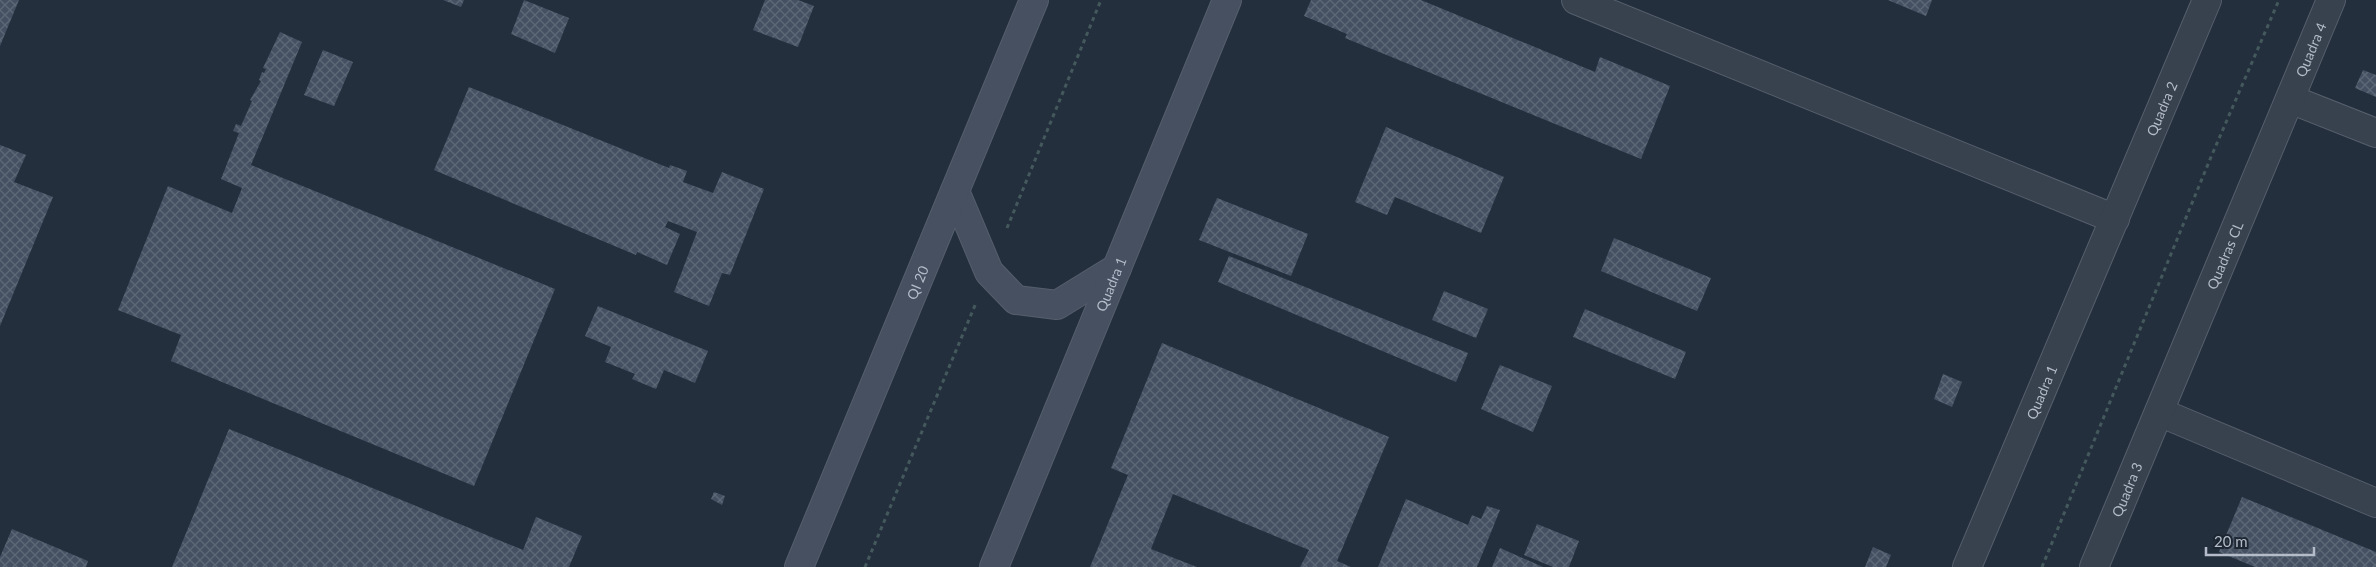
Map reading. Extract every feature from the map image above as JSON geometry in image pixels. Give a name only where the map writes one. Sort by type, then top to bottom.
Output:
[{"type":"street","name":"QI 20","points":[[799,567],[1034,0]]},
{"type":"street","name":"Quadra 1","points":[[994,567],[1227,0]]},
{"type":"street","points":[[1576,0],[2116,218]]},
{"type":"street","name":"Quadra 2","points":[[2116,218],[2207,0]]},
{"type":"street","name":"Quadra 4","points":[[2290,99],[2331,0]]},
{"type":"street","points":[[2290,99],[2376,133]]},
{"type":"street","name":"Quadras CL","points":[[2158,412],[2290,99]]},
{"type":"street","points":[[955,191],[989,272],[1016,300],[1057,305],[1117,268]]},
{"type":"street","name":"Quadra 1","points":[[1967,567],[2116,218]]},
{"type":"street","points":[[2158,412],[2376,503]]},
{"type":"street","name":"Quadra 3","points":[[2094,567],[2158,412]]},
{"type":"path","points":[[2042,567],[2211,157],[2279,0]]},
{"type":"building","points":[[0,0],[19,0],[0,46]]},
{"type":"building","points":[[443,0],[464,0],[461,7]]},
{"type":"building","points":[[524,0],[569,18],[555,53],[511,34]]},
{"type":"building","points":[[765,0],[798,0],[814,6],[798,47],[753,30]]},
{"type":"building","points":[[1311,0],[1421,0],[1595,72],[1600,57],[1670,86],[1641,159],[1345,38],[1347,34],[1304,16]]},
{"type":"building","points":[[1888,0],[1932,0],[1926,16]]},
{"type":"building","points":[[280,32],[302,42],[251,165],[555,289],[474,486],[171,361],[181,335],[118,310],[168,186],[232,213],[242,188],[221,179],[239,133],[233,131],[236,124],[241,126],[252,101],[250,100],[261,81],[259,80],[262,72],[264,73],[266,69],[263,68]]},
{"type":"building","points":[[323,50],[353,62],[334,106],[304,95]]},
{"type":"building","points":[[2363,70],[2376,75],[2376,97],[2355,88]]},
{"type":"building","points":[[469,87],[669,168],[670,165],[687,171],[683,182],[713,193],[722,172],[764,189],[730,275],[722,273],[709,306],[674,292],[697,232],[668,221],[665,227],[680,234],[667,265],[637,252],[636,255],[434,170]]},
{"type":"building","points":[[1386,127],[1504,177],[1481,233],[1395,197],[1387,215],[1355,202]]},
{"type":"building","points":[[0,145],[26,155],[14,182],[53,197],[0,326]]},
{"type":"building","points":[[1217,198],[1308,234],[1291,276],[1199,240]]},
{"type":"building","points":[[1614,238],[1711,278],[1697,311],[1601,271]]},
{"type":"building","points":[[1229,256],[1468,353],[1456,382],[1218,282]]},
{"type":"building","points":[[1444,291],[1488,309],[1476,338],[1432,320]]},
{"type":"building","points":[[598,306],[708,351],[695,383],[664,370],[656,389],[632,379],[635,374],[605,362],[611,347],[585,336]]},
{"type":"building","points":[[1585,309],[1686,352],[1675,379],[1573,337]]},
{"type":"building","points":[[1162,343],[1389,437],[1337,561],[1351,567],[1300,567],[1309,550],[1173,494],[1151,549],[1197,567],[1090,567],[1128,475],[1111,468]]},
{"type":"building","points":[[1500,365],[1552,386],[1533,432],[1481,409]]},
{"type":"building","points":[[1943,374],[1962,382],[1952,407],[1934,399]]},
{"type":"building","points":[[229,429],[523,550],[536,517],[582,536],[569,567],[172,567]]},
{"type":"building","points":[[714,492],[725,496],[722,505],[711,499]]},
{"type":"building","points":[[2242,497],[2376,552],[2376,567],[2255,567],[2219,552]]},
{"type":"building","points":[[1406,499],[1468,525],[1472,515],[1481,519],[1487,506],[1500,510],[1477,567],[1378,567]]},
{"type":"building","points":[[1537,524],[1579,541],[1569,567],[1553,567],[1524,555]]},
{"type":"building","points":[[12,529],[88,561],[86,567],[0,567],[0,557]]},
{"type":"building","points":[[1873,547],[1891,555],[1886,567],[1865,567]]},
{"type":"building","points":[[1500,548],[1543,567],[1492,567]]}]
